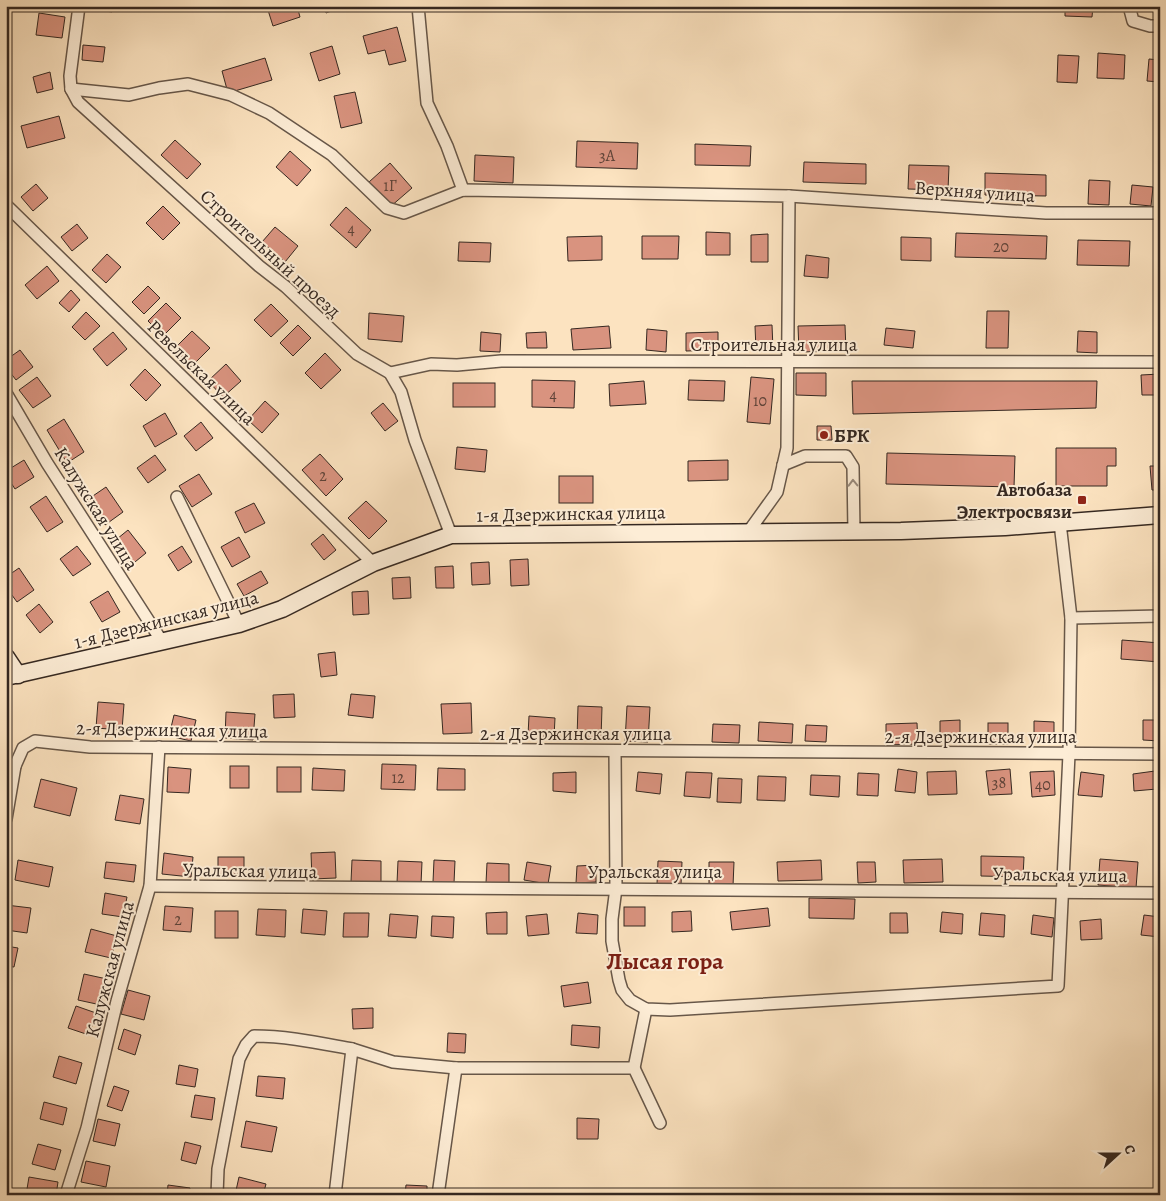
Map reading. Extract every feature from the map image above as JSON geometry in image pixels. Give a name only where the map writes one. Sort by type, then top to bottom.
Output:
[{"type":"street","points":[[79,6],[70,76],[71,89],[129,96],[159,88],[188,84],[231,95],[269,113],[332,154],[386,208],[404,213],[463,190],[447,146],[426,103],[418,6]]},
{"type":"street","points":[[1129,6],[1133,21],[1150,26],[1160,26]]},
{"type":"street","name":"Строительный проезд","points":[[71,89],[78,102],[357,354],[390,373]]},
{"type":"street","name":"Верхняя улица","points":[[463,190],[789,196],[1046,213],[1160,213]]},
{"type":"street","points":[[749,531],[777,492],[787,448],[789,196]]},
{"type":"street","name":"Ревельская улица","points":[[6,205],[373,563]]},
{"type":"street","name":"Строительная улица","points":[[390,373],[431,364],[457,365],[501,360],[1160,362]]},
{"type":"street","points":[[390,373],[401,392],[415,440],[451,535]]},
{"type":"street","name":"Калужская улица","points":[[6,393],[47,463],[161,640]]},
{"type":"street","points":[[783,465],[805,456],[846,456],[853,467],[854,532]]},
{"type":"street","points":[[177,497],[239,624]]},
{"type":"street","name":"1-я Дзержинская улица","points":[[12,676],[161,640],[239,624],[282,608],[373,563],[451,535],[749,531],[854,532],[995,528],[1160,515]]},
{"type":"street","points":[[615,751],[616,888],[612,941],[622,990],[630,1000],[646,1008],[670,1010],[1058,986],[1068,754],[1071,618],[1060,523]]},
{"type":"street","points":[[1071,618],[1160,616]]},
{"type":"street","points":[[6,657],[12,676]]},
{"type":"street","name":"2-я Дзержинская улица","points":[[11,766],[23,748],[35,741],[90,747],[1160,754]]},
{"type":"street","name":"Калужская улица","points":[[66,1195],[87,1128],[117,1001],[150,886],[158,747]]},
{"type":"street","points":[[6,819],[11,766]]},
{"type":"street","name":"Уральская улица","points":[[150,886],[1160,892]]},
{"type":"street","points":[[646,1008],[634,1068],[660,1123]]},
{"type":"street","points":[[217,1195],[218,1170],[240,1059],[246,1045],[254,1036],[302,1040],[352,1049],[393,1062],[456,1068],[634,1068]]},
{"type":"street","points":[[335,1195],[352,1049]]},
{"type":"street","points":[[438,1195],[456,1068]]},
{"type":"building","points":[[90,6],[113,6],[112,12],[90,9]]},
{"type":"building","points":[[297,6],[300,17],[273,26],[267,7]]},
{"type":"building","points":[[324,6],[345,6],[326,13]]},
{"type":"building","points":[[1065,6],[1093,6],[1092,17],[1065,16]]},
{"type":"building","points":[[39,13],[65,17],[62,38],[36,35]]},
{"type":"building","points":[[397,27],[406,61],[389,65],[385,50],[368,54],[363,36]]},
{"type":"building","points":[[83,45],[105,47],[103,62],[82,60]]},
{"type":"building","points":[[332,46],[340,74],[319,81],[310,53]]},
{"type":"building","points":[[1098,53],[1125,55],[1124,79],[1097,78]]},
{"type":"building","points":[[1058,55],[1079,56],[1077,83],[1057,82]]},
{"type":"building","points":[[265,58],[272,80],[228,93],[222,71]]},
{"type":"building","points":[[1149,59],[1160,60],[1160,82],[1147,81]]},
{"type":"building","points":[[50,72],[53,89],[37,93],[33,77]]},
{"type":"building","points":[[355,92],[362,123],[341,128],[334,96]]},
{"type":"building","points":[[59,116],[65,138],[27,148],[21,126]]},
{"type":"building","points":[[175,140],[201,164],[187,179],[161,155]]},
{"type":"building","points":[[577,141],[638,143],[637,169],[576,167]]},
{"type":"building","points":[[695,144],[751,146],[750,166],[695,165]]},
{"type":"building","points":[[290,151],[311,170],[297,186],[276,167]]},
{"type":"building","points":[[475,155],[514,157],[513,183],[474,181]]},
{"type":"building","points":[[804,162],[866,164],[866,184],[803,182]]},
{"type":"building","points":[[390,163],[412,188],[390,207],[369,182]]},
{"type":"building","points":[[909,165],[949,166],[948,190],[908,189]]},
{"type":"building","points":[[985,173],[1046,175],[1046,196],[985,195]]},
{"type":"building","points":[[1089,180],[1110,181],[1109,205],[1088,204]]},
{"type":"building","points":[[36,184],[48,198],[33,211],[21,197]]},
{"type":"building","points":[[1132,185],[1153,187],[1151,206],[1130,204]]},
{"type":"building","points":[[163,206],[180,223],[163,240],[146,223]]},
{"type":"building","points":[[346,207],[371,230],[356,248],[330,225]]},
{"type":"building","points":[[77,224],[88,238],[72,251],[61,237]]},
{"type":"building","points":[[275,227],[298,246],[285,262],[262,242]]},
{"type":"building","points":[[706,232],[730,233],[730,255],[706,255]]},
{"type":"building","points":[[956,233],[1047,236],[1046,259],[955,257]]},
{"type":"building","points":[[768,234],[768,262],[751,262],[751,235]]},
{"type":"building","points":[[602,236],[602,260],[568,261],[567,237]]},
{"type":"building","points":[[642,236],[679,236],[678,259],[642,259]]},
{"type":"building","points":[[901,237],[931,238],[931,261],[901,260]]},
{"type":"building","points":[[1078,240],[1130,241],[1129,266],[1077,265]]},
{"type":"building","points":[[459,242],[491,243],[490,262],[458,261]]},
{"type":"building","points":[[107,254],[121,267],[106,283],[92,270]]},
{"type":"building","points":[[806,255],[829,258],[828,278],[804,276]]},
{"type":"building","points":[[47,266],[59,281],[37,299],[25,285]]},
{"type":"building","points":[[148,286],[160,298],[144,314],[132,302]]},
{"type":"building","points":[[71,290],[80,300],[69,312],[59,303]]},
{"type":"building","points":[[166,303],[181,318],[163,336],[148,321]]},
{"type":"building","points":[[271,304],[288,321],[271,337],[254,320]]},
{"type":"building","points":[[987,311],[1009,311],[1008,348],[986,348]]},
{"type":"building","points":[[86,312],[100,326],[85,340],[72,327]]},
{"type":"building","points":[[369,313],[404,316],[402,342],[368,339]]},
{"type":"building","points":[[298,325],[311,338],[293,356],[280,343]]},
{"type":"building","points":[[772,325],[773,349],[756,350],[755,326]]},
{"type":"building","points":[[845,325],[846,351],[799,352],[798,326]]},
{"type":"building","points":[[609,326],[611,348],[573,350],[571,329]]},
{"type":"building","points":[[886,328],[915,331],[913,348],[884,345]]},
{"type":"building","points":[[647,329],[667,331],[666,352],[646,350]]},
{"type":"building","points":[[192,331],[210,348],[191,367],[174,349]]},
{"type":"building","points":[[1078,331],[1097,332],[1097,353],[1077,352]]},
{"type":"building","points":[[113,332],[127,349],[107,366],[93,349]]},
{"type":"building","points":[[481,332],[501,334],[500,352],[480,351]]},
{"type":"building","points":[[546,332],[547,348],[527,348],[526,333]]},
{"type":"building","points":[[718,332],[718,350],[686,351],[686,333]]},
{"type":"building","points":[[20,350],[33,367],[16,380],[6,367],[6,360]]},
{"type":"building","points":[[325,353],[341,370],[321,389],[305,373]]},
{"type":"building","points":[[226,364],[241,381],[223,397],[208,381]]},
{"type":"building","points":[[145,369],[161,385],[146,401],[130,385]]},
{"type":"building","points":[[796,373],[826,373],[826,396],[796,395]]},
{"type":"building","points":[[1160,374],[1160,395],[1142,395],[1141,375]]},
{"type":"building","points":[[37,377],[51,396],[33,408],[19,390]]},
{"type":"building","points":[[751,377],[774,379],[770,424],[747,422]]},
{"type":"building","points":[[532,380],[575,381],[574,408],[532,407]]},
{"type":"building","points":[[689,380],[725,381],[724,401],[688,400]]},
{"type":"building","points":[[644,381],[646,404],[610,406],[609,384]]},
{"type":"building","points":[[852,381],[1097,381],[1096,408],[853,414]]},
{"type":"building","points":[[453,383],[495,383],[495,407],[453,407]]},
{"type":"building","points":[[265,401],[279,414],[262,433],[248,420]]},
{"type":"building","points":[[383,403],[398,421],[385,431],[371,413]]},
{"type":"building","points":[[165,413],[177,434],[155,447],[143,426]]},
{"type":"building","points":[[64,419],[84,452],[67,463],[47,430]]},
{"type":"building","points":[[201,422],[213,438],[196,451],[184,436]]},
{"type":"building","points":[[817,426],[831,426],[832,440],[817,440]]},
{"type":"building","points":[[457,447],[487,450],[485,472],[455,469]]},
{"type":"building","points":[[1056,448],[1116,448],[1116,466],[1107,466],[1107,486],[1056,486]]},
{"type":"building","points":[[887,453],[1015,456],[1014,487],[886,484]]},
{"type":"building","points":[[320,454],[343,479],[326,496],[302,470]]},
{"type":"building","points":[[155,455],[166,470],[148,483],[137,468]]},
{"type":"building","points":[[24,460],[34,477],[15,489],[6,475],[6,471]]},
{"type":"building","points":[[728,460],[728,480],[688,481],[688,461]]},
{"type":"building","points":[[1150,466],[1160,466],[1160,490],[1152,490]]},
{"type":"building","points":[[199,474],[212,494],[192,507],[179,486]]},
{"type":"building","points":[[559,476],[593,476],[593,503],[559,503]]},
{"type":"building","points":[[106,487],[123,512],[105,525],[87,500]]},
{"type":"building","points":[[46,496],[63,522],[47,532],[30,507]]},
{"type":"building","points":[[366,501],[387,521],[369,539],[348,518]]},
{"type":"building","points":[[254,503],[265,523],[245,533],[235,512]]},
{"type":"building","points":[[128,530],[146,553],[130,566],[112,543]]},
{"type":"building","points":[[323,534],[336,550],[324,560],[311,544]]},
{"type":"building","points":[[239,537],[250,557],[232,567],[221,547]]},
{"type":"building","points":[[77,546],[91,564],[73,576],[60,559]]},
{"type":"building","points":[[182,546],[192,562],[178,571],[168,555]]},
{"type":"building","points":[[528,559],[529,585],[511,586],[510,560]]},
{"type":"building","points":[[489,562],[490,584],[472,585],[471,563]]},
{"type":"building","points":[[453,566],[454,588],[436,588],[435,567]]},
{"type":"building","points":[[19,568],[34,590],[17,602],[6,587],[6,577]]},
{"type":"building","points":[[261,571],[268,583],[244,596],[237,584]]},
{"type":"building","points":[[410,577],[411,598],[393,599],[392,578]]},
{"type":"building","points":[[108,591],[120,612],[102,622],[90,602]]},
{"type":"building","points":[[368,591],[369,614],[353,615],[352,592]]},
{"type":"building","points":[[39,604],[53,622],[40,633],[26,615]]},
{"type":"building","points":[[1122,640],[1160,643],[1160,662],[1121,659]]},
{"type":"building","points":[[335,652],[337,675],[321,677],[318,654]]},
{"type":"building","points":[[294,694],[295,717],[274,718],[273,695]]},
{"type":"building","points":[[351,694],[375,696],[373,718],[348,715]]},
{"type":"building","points":[[98,702],[124,704],[122,730],[96,728]]},
{"type":"building","points":[[471,703],[472,733],[443,734],[441,704]]},
{"type":"building","points":[[578,706],[602,707],[601,739],[577,738]]},
{"type":"building","points":[[627,706],[650,707],[648,742],[625,741]]},
{"type":"building","points":[[226,712],[255,714],[253,740],[225,738]]},
{"type":"building","points":[[174,715],[196,720],[191,741],[169,736]]},
{"type":"building","points":[[529,716],[555,718],[554,737],[528,735]]},
{"type":"building","points":[[960,720],[960,740],[940,740],[940,721]]},
{"type":"building","points":[[1143,720],[1160,720],[1160,741],[1143,740]]},
{"type":"building","points":[[1034,721],[1054,722],[1054,743],[1034,742]]},
{"type":"building","points":[[759,722],[793,724],[792,743],[758,741]]},
{"type":"building","points":[[917,723],[918,744],[886,745],[886,724]]},
{"type":"building","points":[[988,723],[1008,723],[1008,744],[988,744]]},
{"type":"building","points":[[713,724],[740,725],[739,743],[712,742]]},
{"type":"building","points":[[806,725],[827,726],[826,742],[805,741]]},
{"type":"building","points":[[382,764],[416,765],[415,790],[381,789]]},
{"type":"building","points":[[230,766],[249,766],[249,788],[230,788]]},
{"type":"building","points":[[168,767],[191,769],[189,793],[167,792]]},
{"type":"building","points":[[277,767],[301,767],[301,792],[277,792]]},
{"type":"building","points":[[313,768],[345,770],[344,791],[312,790]]},
{"type":"building","points":[[438,768],[465,769],[465,790],[437,790]]},
{"type":"building","points":[[898,769],[917,772],[915,793],[895,791]]},
{"type":"building","points":[[1010,769],[1012,794],[989,795],[986,771]]},
{"type":"building","points":[[956,771],[957,794],[928,795],[927,772]]},
{"type":"building","points":[[1054,771],[1055,795],[1032,797],[1030,772]]},
{"type":"building","points":[[1155,771],[1157,789],[1134,791],[1133,774]]},
{"type":"building","points":[[576,772],[576,793],[553,791],[553,773]]},
{"type":"building","points":[[638,772],[662,774],[660,794],[636,791]]},
{"type":"building","points":[[686,772],[712,773],[710,798],[684,796]]},
{"type":"building","points":[[1081,772],[1104,775],[1102,797],[1078,795]]},
{"type":"building","points":[[858,773],[879,774],[878,796],[857,795]]},
{"type":"building","points":[[811,775],[840,776],[839,797],[810,795]]},
{"type":"building","points":[[758,776],[786,777],[785,801],[757,800]]},
{"type":"building","points":[[718,778],[742,779],[741,803],[717,802]]},
{"type":"building","points":[[41,779],[77,788],[70,816],[34,807]]},
{"type":"building","points":[[120,795],[144,799],[140,824],[115,820]]},
{"type":"building","points":[[335,852],[336,878],[312,879],[311,853]]},
{"type":"building","points":[[164,853],[193,857],[191,877],[162,874]]},
{"type":"building","points":[[981,856],[1024,857],[1023,877],[981,876]]},
{"type":"building","points":[[218,857],[244,857],[244,874],[218,874]]},
{"type":"building","points":[[942,859],[943,882],[904,883],[903,860]]},
{"type":"building","points":[[1100,859],[1138,862],[1136,888],[1098,885]]},
{"type":"building","points":[[18,860],[53,867],[49,887],[15,880]]},
{"type":"building","points":[[352,860],[381,861],[381,882],[351,882]]},
{"type":"building","points":[[434,860],[455,861],[454,883],[433,882]]},
{"type":"building","points":[[821,860],[822,880],[778,881],[777,862]]},
{"type":"building","points":[[398,861],[422,862],[421,884],[397,883]]},
{"type":"building","points":[[658,861],[682,862],[681,885],[657,884]]},
{"type":"building","points":[[106,862],[136,865],[134,882],[104,878]]},
{"type":"building","points":[[527,862],[551,866],[548,884],[524,880]]},
{"type":"building","points":[[709,862],[734,862],[733,886],[709,885]]},
{"type":"building","points":[[857,862],[875,862],[876,882],[858,883]]},
{"type":"building","points":[[487,863],[509,864],[509,884],[486,883]]},
{"type":"building","points":[[596,865],[596,882],[576,883],[577,866]]},
{"type":"building","points":[[105,893],[127,897],[123,917],[102,914]]},
{"type":"building","points":[[809,898],[855,899],[854,919],[809,918]]},
{"type":"building","points":[[6,905],[31,908],[27,933],[6,930]]},
{"type":"building","points":[[165,906],[193,908],[191,932],[163,930]]},
{"type":"building","points":[[624,907],[645,907],[645,926],[624,926]]},
{"type":"building","points":[[768,908],[770,926],[732,930],[730,912]]},
{"type":"building","points":[[258,909],[286,910],[285,937],[256,935]]},
{"type":"building","points":[[303,909],[327,911],[325,935],[301,933]]},
{"type":"building","points":[[215,911],[238,911],[238,938],[215,938]]},
{"type":"building","points":[[691,911],[692,931],[672,932],[672,912]]},
{"type":"building","points":[[507,912],[507,934],[487,934],[486,913]]},
{"type":"building","points":[[942,912],[963,914],[962,934],[940,932]]},
{"type":"building","points":[[344,913],[369,913],[368,937],[343,937]]},
{"type":"building","points":[[578,913],[598,915],[597,934],[576,933]]},
{"type":"building","points":[[890,913],[907,913],[908,933],[890,933]]},
{"type":"building","points":[[981,913],[1005,915],[1004,937],[979,935]]},
{"type":"building","points":[[390,914],[418,916],[416,938],[388,936]]},
{"type":"building","points":[[547,914],[549,934],[528,936],[526,916]]},
{"type":"building","points":[[1033,915],[1054,918],[1052,937],[1031,934]]},
{"type":"building","points":[[1144,915],[1160,917],[1160,937],[1141,935]]},
{"type":"building","points":[[432,916],[454,917],[453,938],[431,936]]},
{"type":"building","points":[[1101,919],[1102,939],[1081,940],[1080,921]]},
{"type":"building","points":[[91,929],[117,936],[111,958],[85,952]]},
{"type":"building","points":[[6,946],[18,948],[14,967],[6,966]]},
{"type":"building","points":[[84,974],[107,979],[101,1005],[78,1000]]},
{"type":"building","points":[[588,982],[591,1003],[564,1007],[561,986]]},
{"type":"building","points":[[128,990],[150,996],[144,1020],[121,1014]]},
{"type":"building","points":[[76,1006],[96,1013],[89,1035],[68,1028]]},
{"type":"building","points":[[373,1008],[373,1028],[353,1029],[352,1009]]},
{"type":"building","points":[[572,1025],[600,1027],[599,1048],[571,1045]]},
{"type":"building","points":[[124,1029],[141,1035],[135,1055],[118,1049]]},
{"type":"building","points":[[448,1033],[466,1034],[465,1053],[447,1052]]},
{"type":"building","points":[[59,1056],[82,1063],[76,1084],[53,1077]]},
{"type":"building","points":[[179,1065],[198,1069],[195,1087],[176,1084]]},
{"type":"building","points":[[258,1076],[285,1078],[283,1099],[256,1096]]},
{"type":"building","points":[[114,1086],[129,1091],[122,1111],[107,1106]]},
{"type":"building","points":[[195,1095],[215,1098],[212,1120],[191,1117]]},
{"type":"building","points":[[44,1102],[67,1108],[63,1125],[40,1119]]},
{"type":"building","points":[[577,1118],[599,1119],[598,1139],[577,1139]]},
{"type":"building","points":[[98,1119],[120,1124],[115,1146],[93,1141]]},
{"type":"building","points":[[246,1121],[277,1127],[272,1152],[241,1147]]},
{"type":"building","points":[[185,1142],[201,1146],[196,1164],[181,1160]]},
{"type":"building","points":[[38,1144],[61,1150],[55,1170],[32,1164]]},
{"type":"building","points":[[86,1161],[110,1166],[106,1187],[81,1182]]},
{"type":"building","points":[[29,1177],[58,1182],[56,1195],[26,1195]]},
{"type":"building","points":[[239,1177],[266,1184],[263,1195],[235,1195]]},
{"type":"building","points":[[168,1185],[190,1188],[189,1195],[167,1195]]},
{"type":"building","points":[[406,1185],[427,1186],[427,1195],[405,1195]]},
{"type":"building","points":[[467,1190],[486,1192],[486,1195],[466,1195]]},
{"type":"place","name":"БРК","points":[[824,435]]},
{"type":"place","name":"Автобаза Электросвязи","points":[[1082,500]]},
{"type":"district","name":"Лысая гора","points":[[665,961]]}]
